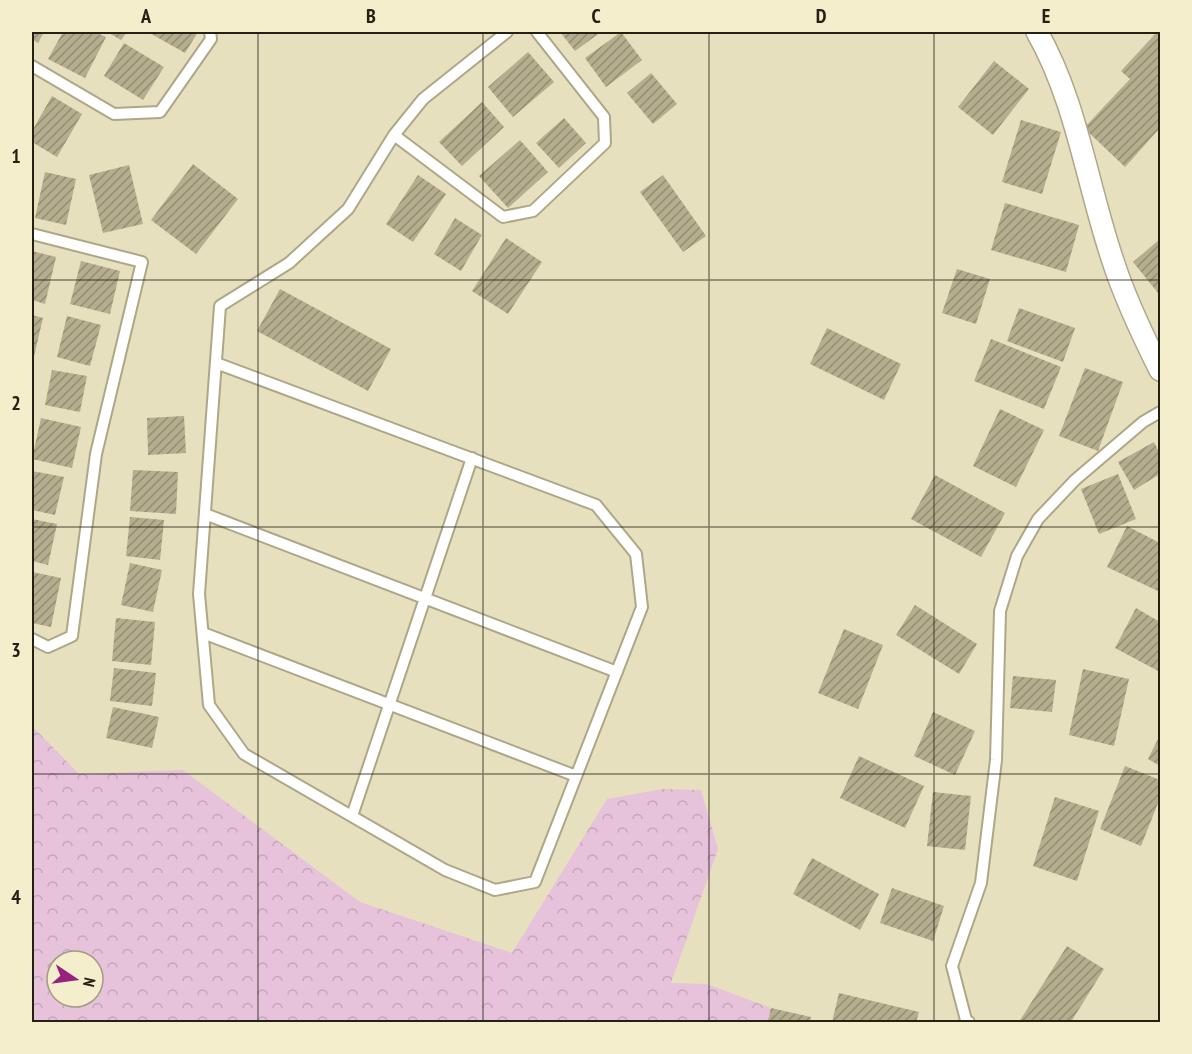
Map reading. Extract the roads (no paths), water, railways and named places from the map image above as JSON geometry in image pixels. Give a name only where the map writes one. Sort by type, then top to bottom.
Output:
[{"type":"street","points":[[1037,32],[1069,108],[1113,262],[1161,370]]},
{"type":"lane","points":[[32,66],[114,114],[160,112],[210,39],[210,32]]},
{"type":"lane","points":[[216,363],[596,505],[636,554],[642,607],[535,882],[495,890],[445,870],[244,754],[208,705],[199,594],[220,306],[289,263],[348,209],[394,135],[423,99],[507,32]]},
{"type":"lane","points":[[394,135],[503,217],[534,211],[605,143],[604,117],[537,32]]},
{"type":"lane","points":[[32,234],[142,262],[96,454],[72,636],[48,647],[32,639]]},
{"type":"lane","points":[[969,1023],[966,1020],[952,966],[981,882],[996,760],[1000,611],[1014,567],[1038,519],[1076,480],[1143,422],[1161,412]]},
{"type":"lane","points":[[352,816],[472,458]]},
{"type":"lane","points":[[205,514],[616,672]]},
{"type":"lane","points":[[202,633],[576,776]]}]
